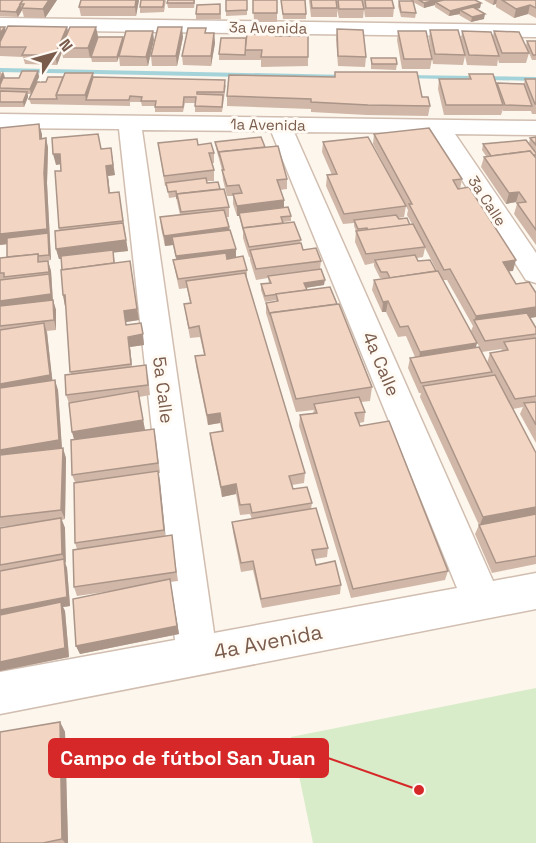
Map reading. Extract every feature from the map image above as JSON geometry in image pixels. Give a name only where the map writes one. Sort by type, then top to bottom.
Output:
[{"type":"street","name":"3a Avenida","points":[[0,24],[536,31]]},
{"type":"street","name":"1a Avenida","points":[[0,121],[536,128]]},
{"type":"street","name":"5a Calle","points":[[129,124],[197,656]]},
{"type":"street","name":"4a Calle","points":[[280,125],[482,602]]},
{"type":"street","name":"3a Calle","points":[[439,127],[536,274]]},
{"type":"street","name":"4a Avenida","points":[[0,693],[536,591]]},
{"type":"green space","points":[[536,688],[536,843],[313,843],[291,737]]},
{"type":"building","points":[[1,0],[23,0],[16,12],[0,11]]},
{"type":"building","points":[[23,0],[49,0],[43,9],[22,8],[24,4],[20,4]]},
{"type":"building","points":[[81,0],[136,0],[135,7],[79,7]]},
{"type":"building","points":[[141,0],[164,0],[163,7],[140,7]]},
{"type":"building","points":[[168,0],[194,0],[194,3],[167,3]]},
{"type":"building","points":[[226,0],[247,0],[247,10],[226,11]]},
{"type":"building","points":[[253,0],[277,0],[277,13],[253,13]]},
{"type":"building","points":[[281,0],[305,0],[306,14],[283,14]]},
{"type":"building","points":[[311,0],[336,0],[337,8],[312,8]]},
{"type":"building","points":[[338,0],[362,0],[364,9],[339,9]]},
{"type":"building","points":[[365,0],[392,0],[394,8],[366,8]]},
{"type":"building","points":[[419,0],[436,0],[424,3]]},
{"type":"building","points":[[475,0],[481,3],[450,11],[435,2]]},
{"type":"building","points":[[502,0],[536,0],[536,8],[530,5],[516,9]]},
{"type":"building","points":[[399,1],[413,1],[416,13],[401,12]]},
{"type":"building","points":[[220,4],[220,14],[196,14],[197,5]]},
{"type":"building","points":[[473,7],[485,14],[472,17],[460,10]]},
{"type":"building","points":[[8,26],[67,27],[55,55],[22,55],[26,47],[0,47]]},
{"type":"building","points":[[70,27],[96,27],[88,48],[61,48]]},
{"type":"building","points":[[158,27],[182,27],[176,56],[151,56]]},
{"type":"building","points":[[188,28],[206,28],[205,33],[214,33],[211,56],[182,56]]},
{"type":"building","points":[[261,28],[276,28],[276,36],[308,36],[308,57],[261,57],[262,50],[245,50],[247,34],[261,34]]},
{"type":"building","points":[[337,29],[363,30],[366,57],[338,56]]},
{"type":"building","points":[[430,30],[458,30],[465,55],[435,54]]},
{"type":"building","points":[[126,31],[153,31],[146,57],[119,56]]},
{"type":"building","points":[[398,31],[426,31],[432,59],[404,59]]},
{"type":"building","points":[[462,31],[491,32],[499,56],[469,55]]},
{"type":"building","points":[[494,31],[519,32],[529,53],[502,53]]},
{"type":"building","points":[[98,37],[123,37],[117,57],[91,57]]},
{"type":"building","points":[[221,38],[246,38],[245,55],[219,54]]},
{"type":"building","points":[[527,41],[536,41],[536,55],[533,55]]},
{"type":"building","points":[[371,58],[396,58],[397,64],[372,64]]},
{"type":"building","points":[[22,71],[38,71],[30,89],[0,88],[3,78],[19,78]]},
{"type":"building","points":[[335,72],[417,72],[422,97],[428,97],[430,106],[368,105],[311,102],[311,99],[227,96],[229,75],[335,77]]},
{"type":"building","points":[[65,73],[93,73],[85,95],[56,95]]},
{"type":"building","points":[[469,74],[493,74],[503,105],[446,105],[439,79],[471,79]]},
{"type":"building","points":[[48,77],[63,77],[56,95],[57,99],[29,99],[37,82],[46,82]]},
{"type":"building","points":[[93,77],[225,80],[224,92],[197,92],[197,94],[223,95],[222,107],[195,106],[196,97],[184,97],[183,107],[155,107],[156,101],[141,101],[142,97],[130,96],[129,100],[86,100]]},
{"type":"building","points":[[525,79],[536,79],[536,104],[535,104]]},
{"type":"building","points":[[497,83],[524,84],[532,106],[505,105]]},
{"type":"building","points":[[0,91],[27,92],[23,102],[0,102]]},
{"type":"building","points":[[39,124],[40,139],[46,138],[44,173],[47,229],[0,234],[0,128]]},
{"type":"building","points":[[429,128],[462,179],[453,180],[458,189],[469,187],[516,260],[503,262],[516,284],[529,282],[536,293],[536,307],[476,316],[450,269],[444,270],[374,134]]},
{"type":"building","points":[[98,134],[101,149],[111,148],[113,165],[106,166],[109,193],[119,192],[123,221],[59,228],[55,171],[61,171],[60,154],[53,154],[52,138]]},
{"type":"building","points":[[261,137],[265,147],[219,152],[220,157],[215,142]]},
{"type":"building","points":[[368,137],[406,206],[344,214],[327,175],[337,174],[323,142]]},
{"type":"building","points":[[536,137],[536,145],[530,138]]},
{"type":"building","points":[[197,139],[198,145],[211,143],[214,153],[209,153],[214,170],[164,176],[158,143]]},
{"type":"building","points":[[526,140],[536,155],[530,151],[491,156],[483,144]]},
{"type":"building","points":[[278,146],[287,179],[277,180],[284,200],[237,206],[233,194],[242,193],[239,185],[227,186],[219,152]]},
{"type":"building","points":[[530,151],[536,158],[536,230],[517,203],[526,202],[519,192],[509,193],[484,157]]},
{"type":"building","points":[[206,178],[207,183],[218,182],[220,189],[177,194],[177,199],[176,191],[168,192],[166,183]]},
{"type":"building","points":[[224,189],[229,207],[181,212],[177,194]]},
{"type":"building","points":[[288,207],[291,216],[281,217],[283,223],[243,228],[239,213]]},
{"type":"building","points":[[224,210],[229,227],[164,236],[160,217]]},
{"type":"building","points":[[396,215],[399,219],[407,218],[410,225],[368,230],[367,228],[358,229],[354,220]]},
{"type":"building","points":[[294,222],[301,240],[249,247],[243,228]]},
{"type":"building","points":[[123,223],[126,240],[56,249],[55,231]]},
{"type":"building","points":[[413,224],[425,247],[366,254],[356,231]]},
{"type":"building","points":[[230,230],[236,249],[176,256],[172,237]]},
{"type":"building","points":[[48,233],[49,255],[7,257],[7,238]]},
{"type":"building","points":[[301,243],[303,250],[316,248],[321,261],[256,269],[250,250]]},
{"type":"building","points":[[113,250],[114,263],[62,270],[61,256]]},
{"type":"building","points":[[226,253],[227,259],[243,256],[247,270],[178,279],[173,260]]},
{"type":"building","points":[[38,254],[38,262],[48,261],[49,272],[4,277],[4,273],[0,273],[0,258]]},
{"type":"building","points":[[415,255],[418,261],[430,260],[436,271],[390,278],[387,272],[381,272],[375,260]]},
{"type":"building","points":[[130,261],[137,309],[124,311],[126,325],[141,323],[143,334],[128,337],[131,364],[70,372],[61,270]]},
{"type":"building","points":[[321,269],[325,280],[304,283],[307,290],[265,296],[261,284],[271,283],[268,276]]},
{"type":"building","points":[[438,271],[477,343],[420,352],[408,326],[400,327],[388,301],[383,302],[374,280]]},
{"type":"building","points":[[245,273],[305,473],[289,476],[293,489],[307,487],[312,503],[252,513],[250,504],[240,505],[236,484],[221,487],[210,433],[223,431],[220,413],[207,415],[195,356],[205,355],[199,326],[189,328],[184,304],[191,303],[186,281]]},
{"type":"building","points":[[49,274],[51,294],[0,301],[0,280]]},
{"type":"building","points":[[330,287],[337,304],[270,313],[270,315],[266,303],[278,301],[276,294]]},
{"type":"building","points":[[53,300],[54,320],[0,326],[0,306]]},
{"type":"building","points":[[339,304],[372,387],[296,399],[270,313]]},
{"type":"building","points":[[527,313],[536,328],[536,334],[485,341],[474,320]]},
{"type":"building","points":[[44,323],[50,375],[0,384],[0,330]]},
{"type":"building","points":[[536,338],[536,396],[515,399],[490,353],[508,350],[504,342]]},
{"type":"building","points":[[479,347],[492,372],[421,383],[410,358]]},
{"type":"building","points":[[146,365],[148,385],[66,395],[65,375]]},
{"type":"building","points":[[495,375],[536,453],[536,507],[483,517],[423,386]]},
{"type":"building","points":[[55,380],[59,440],[0,450],[0,388]]},
{"type":"building","points":[[138,391],[143,420],[72,432],[69,403]]},
{"type":"building","points":[[359,397],[365,412],[355,413],[360,426],[389,421],[448,571],[353,589],[300,415],[317,413],[314,404]]},
{"type":"building","points":[[536,402],[536,425],[524,403]]},
{"type":"building","points":[[154,429],[158,463],[72,475],[71,440]]},
{"type":"building","points":[[63,448],[61,510],[0,517],[0,455]]},
{"type":"building","points":[[158,471],[164,530],[75,543],[74,483]]},
{"type":"building","points":[[316,508],[328,548],[312,550],[316,565],[335,561],[341,585],[261,599],[253,561],[241,563],[232,522]]},
{"type":"building","points":[[536,514],[536,556],[496,563],[479,525]]},
{"type":"building","points":[[61,518],[62,554],[0,565],[0,528]]},
{"type":"building","points":[[172,535],[176,572],[74,587],[73,550]]},
{"type":"building","points":[[64,559],[67,597],[0,610],[0,571]]},
{"type":"building","points":[[170,579],[177,626],[76,646],[73,599]]},
{"type":"building","points":[[61,602],[65,648],[0,662],[0,615]]},
{"type":"building","points":[[60,722],[62,839],[43,843],[0,843],[0,732]]},
{"type":"waterway","points":[[0,70],[347,77]]},
{"type":"waterway","points":[[404,77],[536,79]]},
{"type":"place","name":"Campo de fútbol San Juan","points":[[419,790]]}]
